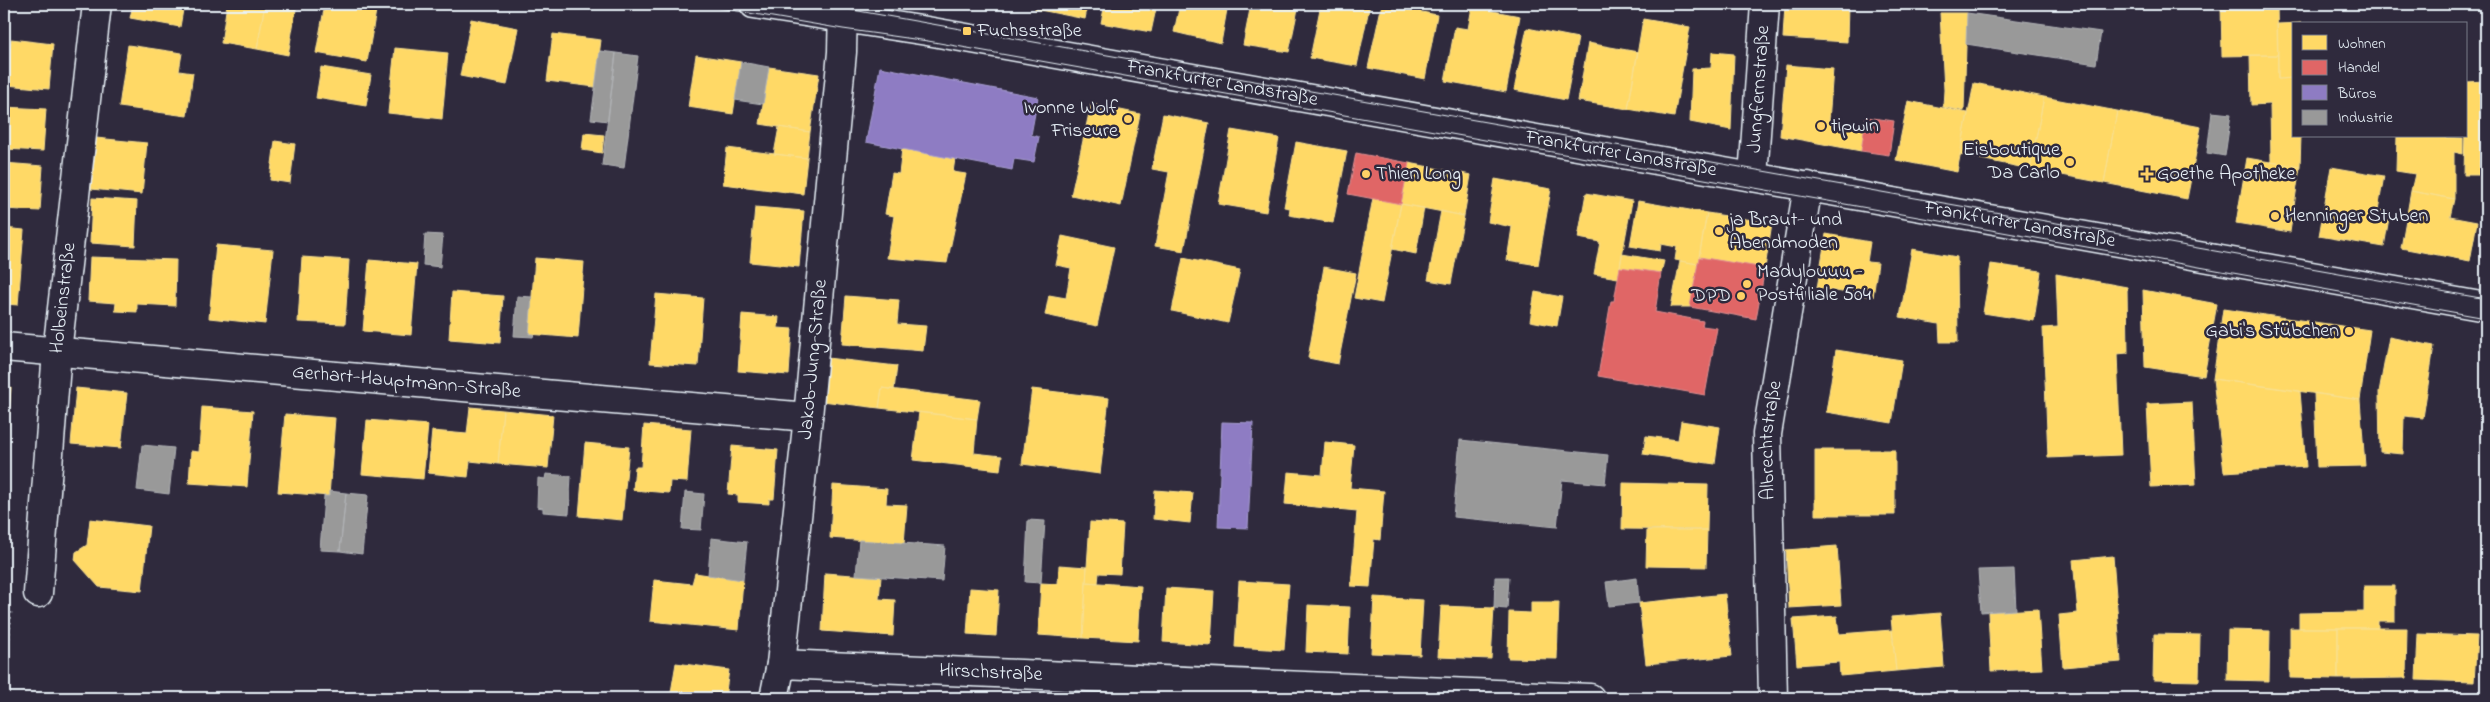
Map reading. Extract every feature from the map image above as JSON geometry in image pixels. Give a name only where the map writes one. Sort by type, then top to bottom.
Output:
[{"type":"street","name":"Holbeinstraße","points":[[38,593],[58,352],[97,4]]},
{"type":"street","name":"Frankfurter Landstraße","points":[[754,4],[843,11],[956,36],[2486,307]]},
{"type":"street","name":"Jungfernstraße","points":[[1753,177],[1765,4]]},
{"type":"street","name":"Jakob-Jung-Straße","points":[[774,698],[781,664],[808,417],[842,52],[843,11]]},
{"type":"street","name":"Albrechtstraße","points":[[1773,698],[1766,434],[1808,186]]},
{"type":"street","name":"Gerhart-Hauptmann-Straße","points":[[4,347],[808,417]]},
{"type":"street","name":"Hirschstraße","points":[[781,664],[1590,698]]},
{"type":"path","points":[[542,4],[546,10]]},
{"type":"path","points":[[4,698],[11,607],[22,596],[38,593]]},
{"type":"building: Wohnen","points":[[133,4],[184,4],[180,27],[130,18]]},
{"type":"building: Wohnen","points":[[227,4],[265,4],[257,49],[221,43]]},
{"type":"building: Wohnen","points":[[265,4],[297,4],[288,55],[257,49]]},
{"type":"building: Wohnen","points":[[325,4],[377,5],[367,62],[316,53]]},
{"type":"building: Wohnen","points":[[1036,4],[1088,4],[1085,19],[1035,9]]},
{"type":"building: Wohnen","points":[[1105,4],[1157,4],[1151,32],[1101,23]]},
{"type":"building: Wohnen","points":[[1180,4],[1228,4],[1221,43],[1174,32]]},
{"type":"building: Wohnen","points":[[1251,4],[1299,4],[1289,52],[1243,45]]},
{"type":"building: Wohnen","points":[[1321,4],[1370,4],[1357,66],[1310,58]]},
{"type":"building: Wohnen","points":[[1382,4],[1437,15],[1425,79],[1368,68]]},
{"type":"building: Wohnen","points":[[1785,4],[1848,4],[1847,42],[1783,38]]},
{"type":"building: Wohnen","points":[[2221,4],[2277,4],[2278,55],[2222,56]]},
{"type":"building: Wohnen","points":[[1472,7],[1520,16],[1506,92],[1445,81],[1455,27],[1468,29]]},
{"type":"building: Wohnen","points":[[1940,13],[1967,13],[1964,111],[1943,107],[1944,90]]},
{"type":"building: Wohnen","points":[[471,19],[518,28],[507,85],[460,76]]},
{"type":"building: Wohnen","points":[[1643,19],[1690,27],[1674,117],[1628,109]]},
{"type":"building: Wohnen","points":[[2292,23],[2292,78],[2278,79],[2277,24]]},
{"type":"building: Wohnen","points":[[1527,28],[1578,38],[1566,100],[1514,90]]},
{"type":"building: Wohnen","points":[[553,34],[601,40],[595,87],[547,81]]},
{"type":"building: Wohnen","points":[[11,39],[53,44],[49,89],[6,85]]},
{"type":"building: Wohnen","points":[[1588,43],[1638,52],[1628,109],[1578,101]]},
{"type":"building: Wohnen","points":[[128,45],[182,53],[179,71],[193,73],[187,116],[119,107]]},
{"type":"building: Wohnen","points":[[395,48],[448,53],[442,119],[388,113]]},
{"type":"building: Wohnen","points":[[1712,52],[1734,54],[1731,130],[1690,122],[1692,69],[1711,68]]},
{"type":"building: Wohnen","points":[[696,55],[741,62],[733,114],[688,107]]},
{"type":"building: Wohnen","points":[[2250,55],[2278,55],[2278,79],[2292,78],[2292,138],[2301,138],[2300,167],[2271,162],[2270,104],[2251,105]]},
{"type":"building: Wohnen","points":[[1786,65],[1833,69],[1829,121],[1865,127],[1861,151],[1780,136]]},
{"type":"building: Wohnen","points":[[321,67],[371,75],[366,106],[316,98]]},
{"type":"building: Wohnen","points":[[769,67],[819,74],[810,132],[760,124]]},
{"type":"building: Wohnen","points":[[2486,81],[2486,175],[2464,175],[2465,138],[2468,138],[2468,82]]},
{"type":"building: Wohnen","points":[[1974,83],[2044,97],[2030,169],[1960,155]]},
{"type":"building: Wohnen","points":[[2044,97],[2117,111],[2104,183],[2030,169]]},
{"type":"building: Wohnen","points":[[1908,101],[1968,113],[1957,172],[1896,160]]},
{"type":"building: Wohnen","points":[[1091,104],[1140,114],[1121,206],[1071,195]]},
{"type":"building: Wohnen","points":[[4,107],[46,109],[43,151],[4,149]]},
{"type":"building: Wohnen","points":[[2117,111],[2201,127],[2187,199],[2104,183]]},
{"type":"building: Wohnen","points":[[1163,114],[1209,123],[1184,251],[1155,246],[1169,172],[1152,169]]},
{"type":"building: Wohnen","points":[[779,127],[810,132],[807,158],[774,154]]},
{"type":"building: Wohnen","points":[[1231,130],[1279,138],[1266,212],[1218,204]]},
{"type":"building: Wohnen","points":[[584,133],[604,135],[602,153],[582,150]]},
{"type":"building: Wohnen","points":[[96,138],[147,143],[142,194],[91,189]]},
{"type":"building: Wohnen","points":[[2397,138],[2463,138],[2463,154],[2454,152],[2454,199],[2411,191],[2415,174],[2396,171]]},
{"type":"building: Wohnen","points":[[275,141],[295,144],[290,183],[270,180]]},
{"type":"building: Wohnen","points":[[1296,142],[1347,151],[1333,223],[1289,215],[1290,208],[1284,207]]},
{"type":"building: Wohnen","points":[[727,148],[807,158],[803,194],[723,184]]},
{"type":"building: Wohnen","points":[[902,149],[955,159],[953,172],[966,174],[947,263],[887,258],[894,216],[885,214],[892,173],[899,174]]},
{"type":"building: Wohnen","points":[[2247,158],[2300,167],[2290,232],[2236,223]]},
{"type":"building: Wohnen","points":[[4,163],[43,166],[40,211],[4,209]]},
{"type":"building: Wohnen","points":[[1409,163],[1471,175],[1464,216],[1401,204]]},
{"type":"building: Wohnen","points":[[2331,167],[2384,176],[2378,210],[2390,212],[2384,247],[2319,236]]},
{"type":"building: Wohnen","points":[[1495,179],[1551,189],[1538,265],[1507,260],[1512,227],[1488,222]]},
{"type":"building: Wohnen","points":[[2411,191],[2454,199],[2450,217],[2477,222],[2470,261],[2401,248]]},
{"type":"building: Wohnen","points":[[1586,193],[1632,201],[1618,278],[1594,274],[1600,242],[1578,238]]},
{"type":"building: Wohnen","points":[[92,198],[137,201],[135,246],[90,243]]},
{"type":"building: Wohnen","points":[[1373,198],[1401,204],[1382,303],[1354,298]]},
{"type":"building: Wohnen","points":[[1638,201],[1707,213],[1698,264],[1675,260],[1677,247],[1661,244],[1660,251],[1630,246]]},
{"type":"building: Wohnen","points":[[1401,204],[1424,208],[1416,254],[1392,249]]},
{"type":"building: Wohnen","points":[[755,207],[804,211],[799,267],[750,262]]},
{"type":"building: Wohnen","points":[[1441,211],[1464,216],[1451,284],[1428,280]]},
{"type":"building: Wohnen","points":[[1707,213],[1772,223],[1765,268],[1699,257]]},
{"type":"building: Wohnen","points":[[4,228],[24,230],[18,305],[4,304]]},
{"type":"building: Wohnen","points":[[2486,233],[2486,263],[2481,261]]},
{"type":"building: Wohnen","points":[[1826,234],[1870,242],[1867,262],[1878,263],[1873,297],[1817,288]]},
{"type":"building: Wohnen","points":[[1062,236],[1114,247],[1097,326],[1045,315],[1049,295],[1066,298],[1071,268],[1056,265]]},
{"type":"building: Wohnen","points":[[216,245],[273,250],[265,324],[209,318]]},
{"type":"building: Wohnen","points":[[1912,249],[1957,257],[1958,342],[1940,342],[1939,324],[1900,317]]},
{"type":"building: Wohnen","points":[[1622,254],[1664,261],[1661,273],[1620,267]]},
{"type":"building: Wohnen","points":[[90,257],[176,260],[175,306],[137,304],[137,312],[115,311],[116,303],[88,301]]},
{"type":"building: Wohnen","points":[[302,257],[349,260],[345,324],[298,322]]},
{"type":"building: Wohnen","points":[[535,258],[584,262],[578,338],[529,334]]},
{"type":"building: Wohnen","points":[[1183,258],[1240,270],[1228,323],[1172,311]]},
{"type":"building: Wohnen","points":[[369,260],[417,264],[411,335],[363,331]]},
{"type":"building: Wohnen","points":[[1680,261],[1698,264],[1690,307],[1671,307]]},
{"type":"building: Wohnen","points":[[1991,264],[2041,271],[2034,321],[1983,313]]},
{"type":"building: Wohnen","points":[[1324,267],[1356,273],[1338,364],[1308,358]]},
{"type":"building: Wohnen","points":[[2056,274],[2127,287],[2128,353],[2117,354],[2121,455],[2048,458],[2043,328],[2058,327]]},
{"type":"building: Wohnen","points":[[2143,290],[2217,304],[2204,376],[2145,367]]},
{"type":"building: Wohnen","points":[[452,292],[503,296],[500,343],[449,339]]},
{"type":"building: Wohnen","points":[[1535,292],[1562,297],[1557,326],[1530,321]]},
{"type":"building: Wohnen","points":[[656,294],[703,298],[698,366],[650,363]]},
{"type":"building: Wohnen","points":[[846,296],[899,300],[897,324],[926,326],[923,351],[842,344]]},
{"type":"building: Wohnen","points":[[2223,309],[2370,330],[2360,400],[2213,379]]},
{"type":"building: Wohnen","points":[[742,314],[779,317],[778,328],[792,329],[789,375],[738,371]]},
{"type":"building: Wohnen","points":[[2389,337],[2434,346],[2423,418],[2404,416],[2403,454],[2380,452],[2379,392]]},
{"type":"building: Wohnen","points":[[1836,350],[1902,360],[1892,423],[1826,412]]},
{"type":"building: Wohnen","points":[[827,358],[897,366],[894,390],[882,388],[879,408],[822,401]]},
{"type":"building: Wohnen","points":[[2213,379],[2300,391],[2306,467],[2224,472]]},
{"type":"building: Wohnen","points":[[4,387],[11,387],[7,450],[4,450]]},
{"type":"building: Wohnen","points":[[76,388],[127,393],[121,448],[71,444]]},
{"type":"building: Wohnen","points":[[882,388],[980,400],[977,419],[879,408]]},
{"type":"building: Wohnen","points":[[1032,389],[1109,398],[1100,474],[1022,464]]},
{"type":"building: Wohnen","points":[[2314,393],[2360,400],[2365,466],[2317,467]]},
{"type":"building: Wohnen","points":[[2192,402],[2196,485],[2151,487],[2147,404]]},
{"type":"building: Wohnen","points":[[202,407],[253,411],[247,487],[189,483],[191,451],[199,452]]},
{"type":"building: Wohnen","points":[[470,407],[503,410],[498,464],[470,461],[468,477],[428,473],[432,431],[467,434]]},
{"type":"building: Wohnen","points":[[503,410],[553,415],[548,468],[498,464]]},
{"type":"building: Wohnen","points":[[919,412],[977,419],[974,453],[1002,456],[1000,470],[913,460]]},
{"type":"building: Wohnen","points":[[285,414],[335,418],[329,496],[278,492]]},
{"type":"building: Wohnen","points":[[367,420],[428,425],[423,479],[362,474]]},
{"type":"building: Wohnen","points":[[1681,421],[1720,427],[1715,464],[1643,454],[1646,436],[1678,440]]},
{"type":"building: Wohnen","points":[[644,425],[691,429],[687,482],[670,481],[669,493],[633,490],[635,467],[641,467]]},
{"type":"building: Wohnen","points":[[1325,442],[1354,445],[1350,488],[1384,491],[1380,540],[1374,539],[1370,587],[1351,586],[1357,511],[1285,504],[1288,472],[1322,475]]},
{"type":"building: Wohnen","points":[[585,443],[629,447],[622,520],[579,516]]},
{"type":"building: Wohnen","points":[[732,446],[778,450],[774,499],[769,499],[769,504],[738,502],[738,495],[728,494]]},
{"type":"building: Wohnen","points":[[1815,450],[1895,450],[1895,515],[1815,515]]},
{"type":"building: Wohnen","points":[[1623,483],[1708,485],[1707,530],[1622,529]]},
{"type":"building: Wohnen","points":[[833,485],[887,489],[886,504],[907,505],[904,544],[830,538]]},
{"type":"building: Wohnen","points":[[1155,490],[1193,493],[1190,523],[1153,519]]},
{"type":"building: Wohnen","points":[[90,519],[149,526],[142,591],[99,587],[75,560],[76,552],[87,545]]},
{"type":"building: Wohnen","points":[[1090,522],[1123,524],[1120,574],[1099,573],[1098,583],[1086,582]]},
{"type":"building: Wohnen","points":[[1647,530],[1707,530],[1706,567],[1646,566]]},
{"type":"building: Wohnen","points":[[1837,546],[1841,605],[1789,608],[1786,550]]},
{"type":"building: Wohnen","points":[[2113,556],[2121,662],[2063,667],[2059,615],[2078,613],[2073,560]]},
{"type":"building: Wohnen","points":[[1059,565],[1087,567],[1083,638],[1038,635],[1041,583],[1058,584]]},
{"type":"building: Wohnen","points":[[695,573],[743,580],[739,630],[650,621],[654,580],[692,584]]},
{"type":"building: Wohnen","points":[[825,573],[881,577],[879,599],[895,600],[893,636],[822,631]]},
{"type":"building: Wohnen","points":[[1239,581],[1289,584],[1284,650],[1235,647]]},
{"type":"building: Wohnen","points":[[1086,582],[1141,586],[1138,641],[1083,638]]},
{"type":"building: Wohnen","points":[[2364,586],[2395,586],[2395,621],[2378,621],[2378,628],[2299,628],[2299,613],[2364,612]]},
{"type":"building: Wohnen","points":[[970,588],[999,590],[996,636],[967,634]]},
{"type":"building: Wohnen","points":[[1166,588],[1214,591],[1211,645],[1163,642]]},
{"type":"building: Wohnen","points":[[1725,594],[1732,656],[1646,664],[1639,603]]},
{"type":"building: Wohnen","points":[[1374,597],[1423,600],[1420,655],[1371,653]]},
{"type":"building: Wohnen","points":[[1531,602],[1559,602],[1557,659],[1508,658],[1509,612],[1531,613]]},
{"type":"building: Wohnen","points":[[1308,605],[1350,607],[1348,654],[1306,652]]},
{"type":"building: Wohnen","points":[[1441,606],[1494,608],[1491,659],[1438,657]]},
{"type":"building: Wohnen","points":[[2038,609],[2042,669],[1991,671],[1988,612]]},
{"type":"building: Wohnen","points":[[1940,613],[1944,667],[1896,671],[1891,617]]},
{"type":"building: Wohnen","points":[[1837,616],[1839,634],[1892,630],[1896,671],[1840,676],[1839,662],[1797,665],[1793,619]]},
{"type":"building: Wohnen","points":[[2290,628],[2338,628],[2338,679],[2290,678]]},
{"type":"building: Wohnen","points":[[2338,628],[2407,628],[2406,678],[2338,679]]},
{"type":"building: Wohnen","points":[[2228,630],[2270,631],[2269,681],[2227,680]]},
{"type":"building: Wohnen","points":[[2154,634],[2200,635],[2199,681],[2153,680]]},
{"type":"building: Wohnen","points":[[2418,634],[2477,636],[2474,682],[2416,680]]},
{"type":"building: Wohnen","points":[[676,663],[729,670],[725,698],[670,698]]},
{"type":"building: Handel","points":[[1866,117],[1894,121],[1889,155],[1861,151]]},
{"type":"building: Handel","points":[[1356,153],[1409,163],[1401,204],[1348,194]]},
{"type":"building: Handel","points":[[1699,257],[1765,268],[1756,319],[1690,307]]},
{"type":"building: Handel","points":[[1620,267],[1661,273],[1655,312],[1703,321],[1702,326],[1717,328],[1705,395],[1598,376],[1611,301],[1614,301]]},
{"type":"building: Büros","points":[[880,67],[1038,97],[1031,135],[1039,137],[1034,162],[1014,159],[1012,170],[866,142]]},
{"type":"building: Büros","points":[[1222,422],[1253,423],[1248,528],[1218,527]]},
{"type":"building: Industrie","points":[[1967,13],[2101,32],[2096,64],[1966,44]]},
{"type":"building: Industrie","points":[[600,51],[616,53],[608,121],[591,119]]},
{"type":"building: Industrie","points":[[616,53],[638,56],[624,168],[602,165]]},
{"type":"building: Industrie","points":[[741,62],[769,67],[763,104],[735,100]]},
{"type":"building: Industrie","points":[[2212,112],[2231,114],[2225,156],[2207,153]]},
{"type":"building: Industrie","points":[[425,234],[443,235],[440,267],[423,265]]},
{"type":"building: Industrie","points":[[517,296],[532,297],[529,334],[534,334],[533,337],[514,336]]},
{"type":"building: Industrie","points":[[1460,440],[1608,455],[1605,484],[1562,480],[1557,527],[1453,517]]},
{"type":"building: Industrie","points":[[142,445],[174,448],[169,494],[137,490]]},
{"type":"building: Industrie","points":[[546,474],[571,476],[569,514],[543,512],[543,508],[537,507],[538,478],[545,479]]},
{"type":"building: Industrie","points":[[329,491],[346,493],[340,551],[320,550],[324,496],[329,496]]},
{"type":"building: Industrie","points":[[685,492],[704,494],[701,530],[682,529]]},
{"type":"building: Industrie","points":[[346,493],[368,495],[362,554],[340,551]]},
{"type":"building: Industrie","points":[[1028,520],[1045,521],[1041,583],[1025,582]]},
{"type":"building: Industrie","points":[[711,538],[747,542],[743,580],[708,575]]},
{"type":"building: Industrie","points":[[859,540],[945,546],[942,581],[856,575]]},
{"type":"building: Industrie","points":[[2014,569],[2016,610],[1981,612],[1978,570]]},
{"type":"building: Industrie","points":[[1495,577],[1509,577],[1507,609],[1494,608]]},
{"type":"building: Industrie","points":[[1637,578],[1639,603],[1609,606],[1606,582]]},
{"type":"tram line","points":[[696,4],[843,29],[928,41],[2486,318]]},
{"type":"tram line","points":[[819,4],[2486,299]]},
{"type":"place","name":"Fuchsstraße","points":[[967,31]]},
{"type":"place","name":"Ivonne Wolf Friseure","points":[[1128,119]]},
{"type":"place","name":"tipwin","points":[[1821,126]]},
{"type":"place","name":"Eisboutique Da Carlo","points":[[2070,162]]},
{"type":"place","name":"Thien Long","points":[[1366,174]]},
{"type":"place","name":"Goethe Apotheke","points":[[2147,174]]},
{"type":"place","name":"Henninger Stuben","points":[[2275,216]]},
{"type":"place","name":"ja Braut- und Abendmoden","points":[[1719,231]]},
{"type":"place","name":"Madylouuu - Postfiliale 504","points":[[1747,284]]},
{"type":"place","name":"DPD","points":[[1741,296]]},
{"type":"place","name":"Gabi's Stübchen","points":[[2349,331]]}]
